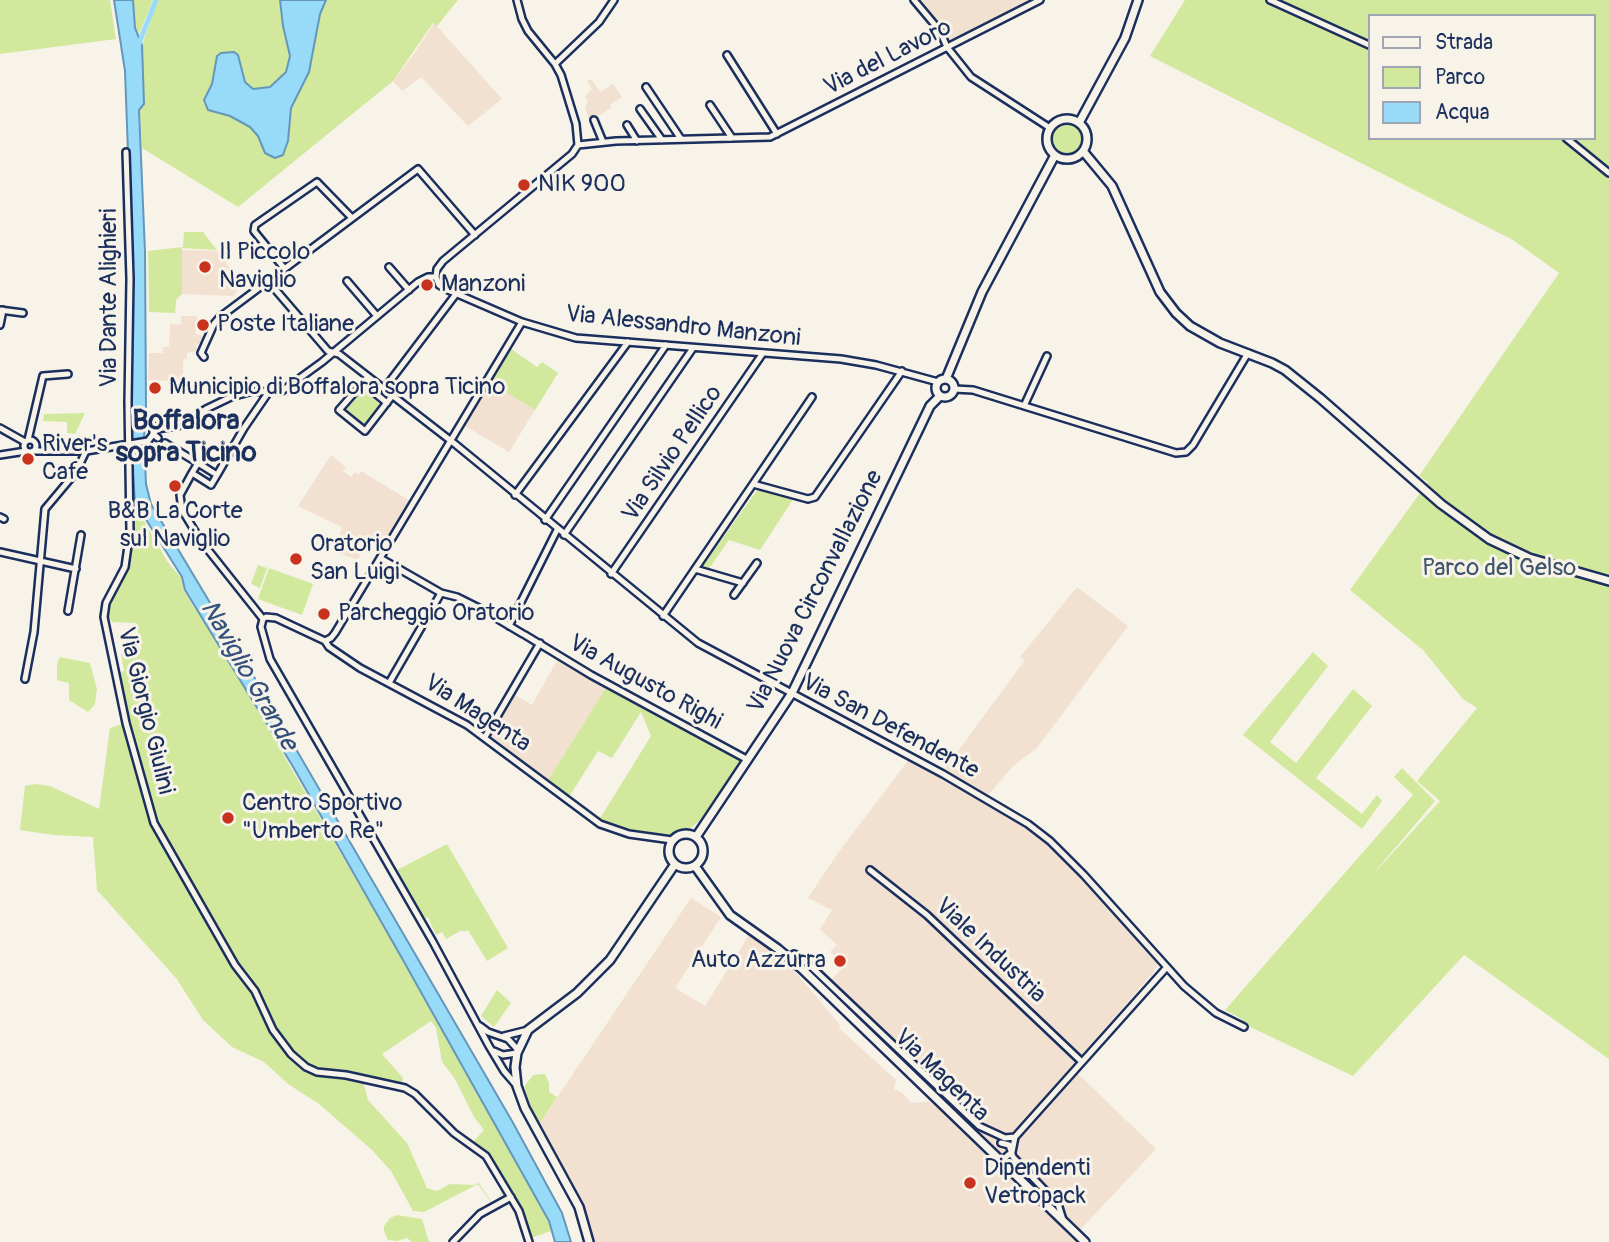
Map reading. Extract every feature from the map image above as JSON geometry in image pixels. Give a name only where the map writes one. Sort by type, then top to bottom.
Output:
[{"type":"street","points":[[0,455],[30,451],[86,451],[146,441],[155,432],[181,425],[206,409],[241,394],[282,391],[409,290],[428,277],[436,277],[437,269],[443,261],[572,155],[578,145],[576,124],[555,64],[528,31],[517,0]]},
{"type":"street","points":[[555,64],[598,22],[614,0]]},
{"type":"street","points":[[914,0],[940,32],[947,47],[977,82],[1050,128]]},
{"type":"street","name":"Via del Lavoro","points":[[732,138],[770,137],[777,134],[1040,0]]},
{"type":"street","points":[[1079,123],[1125,38],[1138,0]]},
{"type":"street","points":[[1270,0],[1368,45]]},
{"type":"street","points":[[727,55],[777,134]]},
{"type":"street","points":[[646,87],[681,139]]},
{"type":"street","points":[[710,105],[732,138]]},
{"type":"street","points":[[640,109],[662,140]]},
{"type":"street","points":[[594,120],[603,142]]},
{"type":"street","points":[[1060,120],[1079,123],[1086,133],[1086,146],[1083,151],[1066,159],[1055,155],[1048,145],[1047,134],[1050,128],[1060,120]]},
{"type":"street","points":[[627,125],[638,141]]},
{"type":"street","points":[[578,145],[732,138]]},
{"type":"street","points":[[1568,140],[1609,173]]},
{"type":"street","points":[[1083,151],[1112,186],[1155,282],[1171,307],[1199,332],[1272,363],[1294,377],[1441,504],[1489,539],[1530,558],[1609,581]]},
{"type":"street","name":"Via Dante Alighieri","points":[[126,152],[130,279],[129,443]]},
{"type":"street","points":[[954,389],[949,396],[940,396],[935,389],[942,380],[982,292],[1055,155]]},
{"type":"street","points":[[204,357],[201,353],[214,324],[284,268],[418,169],[475,235]]},
{"type":"street","points":[[284,268],[254,231],[255,225],[317,182],[352,218]]},
{"type":"street","points":[[389,267],[409,290]]},
{"type":"street","name":"Via Alessandro Manzoni","points":[[436,277],[439,285],[522,322],[576,338],[841,359],[942,380]]},
{"type":"street","name":"Via San Defendente","points":[[268,281],[328,351],[339,354],[451,441],[698,643],[916,759],[1028,824],[1062,851],[1198,999],[1216,1013],[1244,1027]]},
{"type":"street","points":[[347,281],[377,316]]},
{"type":"street","points":[[384,389],[456,293]]},
{"type":"street","points":[[0,325],[1,310],[23,313]]},
{"type":"street","points":[[325,641],[331,639],[522,322]]},
{"type":"street","points":[[515,495],[628,342]]},
{"type":"street","points":[[545,520],[666,345]]},
{"type":"street","points":[[564,535],[693,348]]},
{"type":"street","name":"Via Silvio Pellico","points":[[611,574],[763,353]]},
{"type":"street","points":[[954,389],[973,390],[1176,453],[1186,452],[1193,445],[1248,354]]},
{"type":"street","points":[[1024,406],[1047,356]]},
{"type":"street","points":[[753,484],[808,499],[815,497],[902,371]]},
{"type":"street","points":[[30,451],[24,447],[43,376],[68,374]]},
{"type":"street","points":[[368,377],[339,410],[365,431],[392,396]]},
{"type":"street","points":[[942,380],[951,381],[954,389]]},
{"type":"street","points":[[363,383],[387,403]]},
{"type":"street","points":[[192,473],[211,485],[268,393]]},
{"type":"street","name":"Via Nuova Circonvallazione","points":[[696,837],[792,693],[930,406],[940,396]]},
{"type":"street","points":[[663,616],[812,397]]},
{"type":"street","points":[[0,428],[35,443],[30,451]]},
{"type":"street","points":[[15,435],[29,433]]},
{"type":"street","name":"Via Giorgio Giulini","points":[[129,443],[128,559],[106,603],[106,626],[126,723],[154,823],[235,965],[256,991],[273,1030],[296,1059],[317,1072],[346,1075],[411,1091],[454,1133],[486,1156],[519,1211],[529,1242]]},
{"type":"street","points":[[165,443],[217,475]]},
{"type":"street","points":[[24,679],[33,632],[45,509],[76,472],[86,451]]},
{"type":"street","points":[[198,463],[180,495],[182,510],[201,541],[263,619],[261,627],[270,659],[489,1046],[517,1086]]},
{"type":"street","points":[[509,626],[557,530]]},
{"type":"street","points":[[68,611],[81,535]]},
{"type":"street","points":[[0,552],[76,569]]},
{"type":"street","name":"Via Augusto Righi","points":[[380,558],[441,593],[481,608],[591,675],[748,760]]},
{"type":"street","points":[[734,595],[757,564]]},
{"type":"street","points":[[695,569],[743,583]]},
{"type":"street","points":[[389,683],[441,593]]},
{"type":"street","name":"Via Magenta","points":[[263,619],[276,618],[325,641],[339,655],[455,718],[485,737],[600,824],[629,834],[672,840]]},
{"type":"street","points":[[485,737],[540,643]]},
{"type":"street","points":[[686,833],[696,837],[703,852],[695,866],[685,868],[675,864],[668,850],[672,840],[686,833]]},
{"type":"street","points":[[501,1036],[513,1036],[528,1030],[577,993],[603,968],[675,864]]},
{"type":"street","name":"Via Magenta","points":[[695,866],[730,915],[789,957],[1084,1242]]},
{"type":"street","name":"Viale Industria","points":[[870,870],[927,915],[1082,1062]]},
{"type":"street","name":"Via Magenta","points":[[789,957],[794,954],[802,958],[979,1126],[1009,1145],[1013,1157],[1058,1204],[1064,1223]]},
{"type":"street","points":[[994,1154],[1003,1141],[1015,1137],[1167,967]]},
{"type":"street","points":[[478,1024],[488,1032],[512,1042],[517,1052]]},
{"type":"street","points":[[528,1030],[517,1052],[517,1086],[525,1108],[579,1207],[589,1242]]},
{"type":"street","points":[[489,1046],[503,1055],[517,1052]]},
{"type":"street","points":[[1001,1161],[1012,1152],[1015,1137]]},
{"type":"street","points":[[453,1242],[480,1214],[511,1197]]},
{"type":"shaded area","points":[[917,0],[1031,0],[951,41]]},
{"type":"shaded area","points":[[434,23],[502,99],[468,126],[421,77],[402,91],[393,81]]},
{"type":"shaded area","points":[[591,79],[600,92],[613,84],[622,97],[610,105],[611,108],[590,121],[585,109],[588,101],[585,96],[592,89],[587,81]]},
{"type":"shaded area","name":"Il Piccolo Naviglio","points":[[182,250],[217,251],[241,283],[234,296],[182,294]]},
{"type":"shaded area","points":[[181,316],[197,316],[195,333],[204,337],[203,343],[196,345],[197,351],[187,353],[187,359],[183,359],[183,382],[148,380],[149,353],[163,353],[163,347],[169,347],[170,324],[181,325]]},
{"type":"shaded area","points":[[491,383],[535,410],[509,452],[465,426]]},
{"type":"shaded area","points":[[331,455],[346,467],[343,471],[351,477],[355,472],[359,475],[361,471],[410,501],[380,548],[365,542],[358,560],[335,552],[342,527],[298,506]]},
{"type":"shaded area","points":[[1077,587],[1128,626],[1037,748],[1013,766],[983,801],[1056,848],[1157,959],[1158,964],[1153,973],[1071,1067],[1156,1149],[1079,1231],[825,986],[845,966],[830,952],[837,945],[820,929],[832,910],[808,898],[838,853],[910,758],[941,774],[1025,660],[1020,657]]},
{"type":"shaded area","points":[[558,659],[606,688],[548,780],[490,735],[513,694],[532,705]]},
{"type":"shaded area","points":[[691,898],[721,917],[675,988],[705,1006],[749,935],[787,962],[840,1025],[839,1028],[896,1080],[894,1089],[912,1103],[934,1101],[1080,1242],[591,1242],[582,1210],[538,1126]]},
{"type":"green space","points":[[0,0],[110,0],[116,39],[0,54]]},
{"type":"green space","points":[[134,0],[153,0],[139,34],[135,27]]},
{"type":"green space","points":[[158,0],[458,0],[437,26],[433,23],[393,81],[238,207],[142,148],[142,45]]},
{"type":"green space","name":"Parco del Gelso","points":[[1185,0],[1609,0],[1609,1059],[1464,955],[1353,1076],[1240,1022],[1242,1019],[1225,1010],[1413,795],[1394,777],[1402,768],[1435,801],[1368,880],[1440,801],[1417,781],[1477,708],[1463,699],[1423,650],[1350,590],[1428,482],[1419,476],[1559,273],[1513,240],[1150,56]]},
{"type":"green space","points":[[1067,124],[1078,128],[1082,139],[1078,150],[1067,154],[1056,150],[1052,139],[1056,128]]},
{"type":"green space","points":[[184,232],[203,232],[217,250],[182,248],[182,294],[176,300],[175,313],[149,312],[148,251],[183,247]]},
{"type":"green space","points":[[511,349],[537,367],[542,362],[558,373],[535,410],[491,383]]},
{"type":"green space","points":[[363,390],[381,405],[364,426],[345,411]]},
{"type":"green space","points":[[85,413],[75,434],[67,433],[67,422],[43,421],[44,414]]},
{"type":"green space","points":[[758,489],[794,498],[760,550],[729,540],[708,570],[702,567]]},
{"type":"green space","points":[[136,507],[167,561],[181,578],[184,591],[216,639],[411,974],[549,1222],[551,1231],[531,1238],[508,1188],[498,1198],[503,1190],[500,1181],[484,1157],[411,1093],[363,1081],[368,1100],[407,1143],[427,1188],[437,1191],[450,1184],[479,1183],[492,1203],[494,1202],[492,1204],[478,1184],[424,1212],[413,1211],[391,1171],[372,1150],[319,1104],[288,1084],[264,1062],[232,1047],[203,1020],[176,978],[97,890],[93,837],[20,830],[25,786],[50,786],[99,809],[110,728],[126,723],[116,674],[124,671],[121,654],[142,649],[136,623],[112,622],[107,616],[109,602],[126,573]],"holes":[[[431,1021],[436,1028],[442,1062],[455,1079],[474,1117],[484,1130],[473,1142],[456,1132],[416,1092],[402,1084],[403,1078],[382,1054]]]},
{"type":"green space","points":[[258,565],[267,568],[260,588],[251,584]]},
{"type":"green space","points":[[269,568],[313,584],[302,615],[258,599]]},
{"type":"green space","points":[[1313,652],[1328,666],[1270,742],[1296,763],[1353,689],[1372,706],[1316,778],[1362,814],[1377,795],[1382,801],[1362,829],[1243,735]]},
{"type":"green space","points":[[60,657],[90,663],[97,689],[95,704],[88,712],[69,700],[69,683],[57,680]]},
{"type":"green space","points":[[606,688],[741,763],[703,818],[689,829],[668,835],[642,834],[612,827],[599,820],[651,736],[641,712],[612,758],[598,751],[569,797],[548,780]]},
{"type":"green space","points":[[447,844],[508,948],[487,961],[468,930],[462,930],[446,939],[442,932],[436,935],[428,917],[425,918],[409,897],[407,887],[397,870]]},
{"type":"green space","points":[[497,990],[511,1003],[494,1027],[481,1016]]},
{"type":"green space","points":[[545,1074],[549,1092],[557,1097],[538,1126],[524,1087],[533,1075]]},
{"type":"green space","points":[[397,1215],[422,1219],[429,1242],[412,1242],[407,1238],[388,1240],[384,1226],[390,1218]]},
{"type":"water","points":[[114,0],[133,0],[135,28],[142,45],[144,104],[139,110],[145,252],[144,438],[146,484],[151,504],[512,1121],[562,1213],[571,1242],[555,1242],[549,1221],[403,960],[292,765],[185,590],[182,577],[135,502],[131,446],[132,261],[125,71]]},
{"type":"water","points":[[280,0],[326,0],[320,14],[309,72],[291,108],[288,141],[283,155],[275,158],[265,153],[258,136],[250,127],[230,116],[208,110],[204,100],[212,84],[217,56],[221,53],[234,52],[238,55],[245,82],[253,89],[270,87],[286,72],[290,56]]},
{"type":"waterway","name":"Naviglio Grande","points":[[138,46],[156,0]]},
{"type":"place","name":"NIK 900","points":[[524,185]]},
{"type":"place","name":"Il Piccolo Naviglio","points":[[205,267]]},
{"type":"place","name":"Manzoni","points":[[427,285]]},
{"type":"place","name":"Poste Italiane","points":[[203,325]]},
{"type":"place","name":"Municipio di Boffalora sopra Ticino","points":[[155,388]]},
{"type":"place","name":"River's Cafe","points":[[28,459]]},
{"type":"place","name":"B&B La Corte sul Naviglio","points":[[175,486]]},
{"type":"place","name":"Oratorio San Luigi","points":[[296,559]]},
{"type":"place","name":"Parcheggio Oratorio","points":[[324,614]]},
{"type":"place","name":"Centro Sportivo \"Umberto Re\"","points":[[228,818]]},
{"type":"place","name":"Auto Azzurra","points":[[840,961]]},
{"type":"place","name":"Dipendenti Vetropack","points":[[970,1183]]},
{"type":"district","name":"Boffalora sopra Ticino","points":[[186,438]]}]
